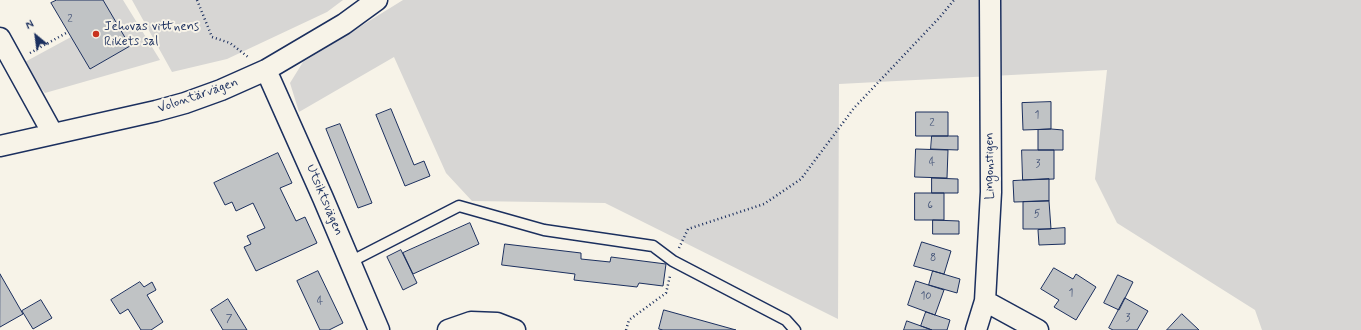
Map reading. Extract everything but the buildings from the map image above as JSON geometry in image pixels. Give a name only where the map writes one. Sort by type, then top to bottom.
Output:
[{"type":"street","name":"Volontärvägen","points":[[0,146],[156,111],[185,103],[266,70],[344,24],[377,0]]},
{"type":"street","name":"Lingonstigen","points":[[976,330],[985,301],[991,192],[990,0]]},
{"type":"street","points":[[0,38],[53,134]]},
{"type":"street","name":"Utsiktsvägen","points":[[266,70],[323,198],[379,330]]},
{"type":"street","points":[[985,301],[1038,330]]},
{"type":"street","points":[[448,330],[471,322],[497,323],[515,330]]},
{"type":"lane","points":[[350,262],[459,206],[544,230],[652,246],[673,261],[786,320],[795,330]]},
{"type":"path","points":[[197,0],[212,37],[230,43],[266,70]]},
{"type":"path","points":[[626,330],[629,320],[666,293],[673,261],[688,229],[764,204],[801,179],[854,108],[940,17],[954,0]]},
{"type":"path","points":[[13,62],[68,32]]},
{"type":"shaded area","points":[[103,0],[123,0],[160,60],[45,93],[31,77],[23,63],[71,37],[90,69],[130,46]]},
{"type":"shaded area","points":[[132,0],[343,0],[327,12],[227,59],[172,72]]},
{"type":"shaded area","points":[[403,0],[1361,0],[1361,330],[1262,330],[1255,310],[1117,223],[1095,179],[1107,70],[839,84],[838,319],[605,203],[472,201],[446,173],[394,57],[299,112],[290,83],[303,62]]},
{"type":"place","name":"Jehovas vittnens Rikets sal","points":[[96,34]]}]
